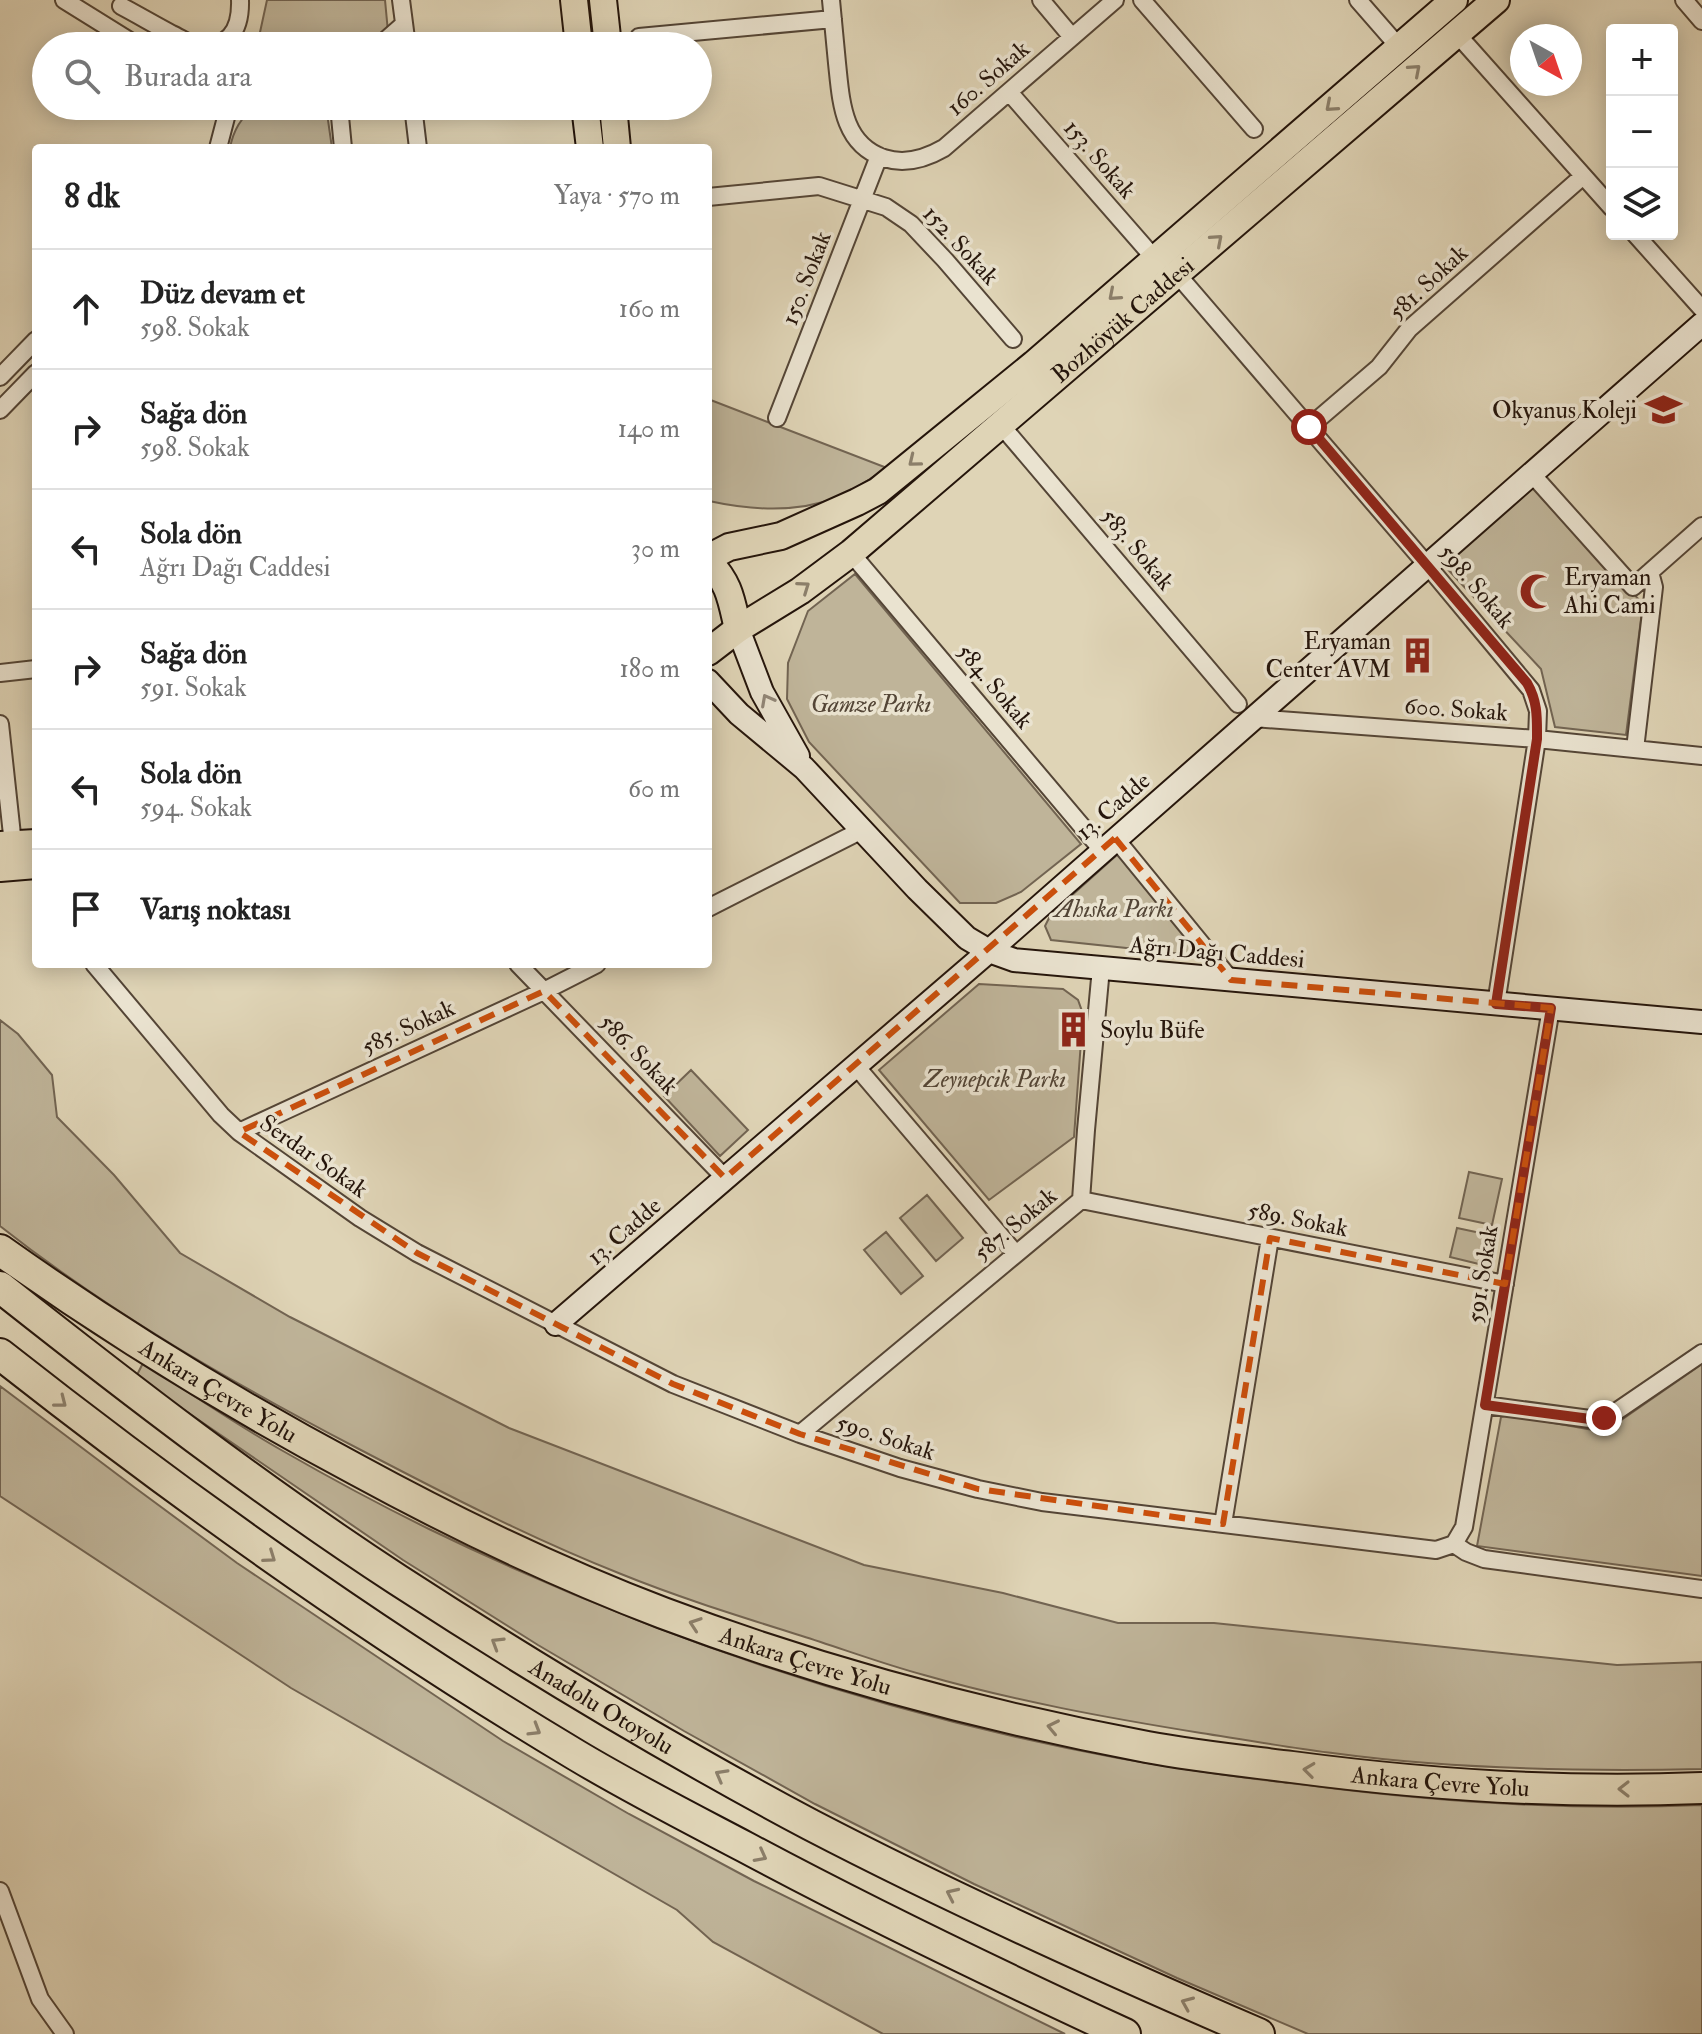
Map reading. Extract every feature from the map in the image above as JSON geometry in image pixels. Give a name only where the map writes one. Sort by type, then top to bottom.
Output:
[{"type":"highway","name":"Ankara Çevre Yolu","points":[[0,1250],[75,1303],[210,1388],[290,1435],[437,1513],[522,1554],[662,1612],[845,1674],[1051,1727],[1232,1760],[1382,1779],[1512,1788],[1702,1788]]},
{"type":"highway","name":"Anadolu Otoyolu","points":[[0,1287],[121,1382],[291,1507],[396,1579],[580,1695],[809,1824],[879,1859],[1126,1977],[1259,2034]]},
{"type":"highway","points":[[0,1354],[88,1424],[268,1555],[373,1626],[578,1756],[855,1905],[1125,2034]]},
{"type":"main road","points":[[574,0],[577,32]]},
{"type":"main road","points":[[603,0],[606,32]]},
{"type":"main road","name":"Bozhöyük Caddesi","points":[[712,558],[729,547],[781,536],[878,491],[1034,364],[1454,0]]},
{"type":"main road","name":"Bozhöyük Caddesi","points":[[712,649],[851,553],[1496,0]]},
{"type":"main road","points":[[587,120],[590,144]]},
{"type":"main road","points":[[614,120],[617,144]]},
{"type":"main road","points":[[712,564],[729,588],[738,629]]},
{"type":"main road","points":[[0,868],[32,865]]},
{"type":"street","points":[[64,0],[115,32]]},
{"type":"street","points":[[233,32],[240,13],[240,0]]},
{"type":"street","points":[[401,0],[405,32]]},
{"type":"street","points":[[831,0],[841,101],[847,124],[861,144],[879,156]]},
{"type":"street","points":[[1041,0],[1072,37]]},
{"type":"street","name":"160. Sokak","points":[[879,156],[899,161],[920,159],[944,148],[1115,0]]},
{"type":"street","points":[[1142,0],[1254,129]]},
{"type":"street","points":[[1358,0],[1399,47]]},
{"type":"street","points":[[1684,0],[1702,21]]},
{"type":"street","points":[[121,6],[170,32]]},
{"type":"street","points":[[693,32],[833,19]]},
{"type":"street","points":[[395,32],[404,24]]},
{"type":"street","points":[[1457,34],[1606,201]]},
{"type":"street","name":"153. Sokak","points":[[1009,92],[1155,259]]},
{"type":"street","points":[[219,144],[225,120]]},
{"type":"street","points":[[340,120],[343,144]]},
{"type":"street","points":[[415,120],[418,144]]},
{"type":"street","name":"150. Sokak","points":[[777,418],[879,156]]},
{"type":"street","name":"581. Sokak","points":[[1309,427],[1379,367],[1409,329],[1583,176]]},
{"type":"street","name":"152. Sokak","points":[[712,197],[819,186],[886,207],[911,224],[1013,339]]},
{"type":"street","points":[[1640,240],[1702,309]]},
{"type":"street","name":"598. Sokak","points":[[1177,274],[1527,683],[1534,696],[1538,711],[1537,739],[1496,1004]]},
{"type":"street","name":"13. Cadde","points":[[556,1324],[989,951],[1109,844],[1245,711],[1427,565],[1702,324]]},
{"type":"street","points":[[0,377],[32,344]]},
{"type":"street","points":[[0,410],[32,377]]},
{"type":"street","name":"583. Sokak","points":[[1001,425],[1245,711]]},
{"type":"street","points":[[1531,473],[1633,587],[1702,526]]},
{"type":"street","name":"584. Sokak","points":[[851,553],[1231,980]]},
{"type":"street","points":[[1635,749],[1654,587],[1650,572]]},
{"type":"street","name":"Ağrı Dağı Caddesi","points":[[738,629],[762,692],[804,768]]},
{"type":"street","points":[[0,673],[32,669]]},
{"type":"street","name":"Ağrı Dağı Caddesi","points":[[712,685],[739,714],[804,768],[967,938],[989,951],[1014,960],[1702,1022]]},
{"type":"street","name":"600. Sokak","points":[[1245,711],[1702,756]]},
{"type":"street","points":[[0,724],[16,844]]},
{"type":"street","points":[[712,906],[862,830]]},
{"type":"street","name":"Serdar Sokak","points":[[97,968],[221,1115],[239,1132],[360,1218],[417,1253],[556,1324]]},
{"type":"street","name":"586. Sokak","points":[[522,968],[725,1178]]},
{"type":"street","name":"585. Sokak","points":[[239,1132],[589,968]]},
{"type":"street","name":"587. Sokak","points":[[800,1434],[1081,1200],[1101,968]]},
{"type":"street","name":"591. Sokak","points":[[1454,1544],[1464,1527],[1551,1008]]},
{"type":"street","points":[[855,1065],[1016,1254]]},
{"type":"street","name":"589. Sokak","points":[[1081,1200],[1505,1284]]},
{"type":"street","points":[[1223,1524],[1270,1238]]},
{"type":"street","name":"590. Sokak","points":[[556,1324],[673,1384],[800,1434],[900,1468],[978,1489],[1042,1502],[1436,1550],[1454,1544]]},
{"type":"street","points":[[1485,1405],[1590,1419],[1604,1418],[1702,1353]]},
{"type":"street","points":[[1454,1544],[1484,1559],[1702,1589]]},
{"type":"street","points":[[0,1891],[40,1999],[65,2034]]},
{"type":"highlighted area","points":[[1115,838],[1231,980],[1551,1008],[1505,1284],[1270,1238],[1223,1524],[978,1489],[800,1434],[673,1384],[417,1253],[239,1132],[544,991],[725,1178]]},
{"type":"green space","points":[[267,0],[385,0],[388,32],[260,32]]},
{"type":"green space","points":[[242,120],[328,120],[331,144],[231,144]]},
{"type":"green space","points":[[712,401],[887,468],[844,494],[823,502],[790,508],[712,501]]},
{"type":"green space","points":[[1533,484],[1643,604],[1626,735],[1555,727],[1541,669],[1441,562]]},
{"type":"green space","name":"Gamze Parkı","points":[[855,574],[1081,844],[1021,892],[996,903],[960,903],[809,742],[787,699],[788,663],[808,611]]},
{"type":"green space","name":"Ahıska Parkı","points":[[1118,854],[1202,956],[1051,940],[1045,926],[1051,914]]},
{"type":"green space","name":"Zeynepcik Parkı","points":[[979,984],[1063,989],[1078,1000],[1083,1014],[1074,1137],[989,1200],[879,1070]]},
{"type":"green space","points":[[0,1020],[18,1034],[52,1075],[57,1117],[114,1175],[180,1253],[290,1317],[509,1428],[864,1565],[1003,1593],[1118,1623],[1214,1623],[1617,1665],[1702,1662],[1702,1769],[1531,1769],[1400,1761],[1096,1715],[993,1693],[893,1666],[666,1591],[553,1545],[389,1465],[219,1372],[85,1288],[0,1226]]},
{"type":"green space","points":[[691,1070],[748,1130],[720,1156],[664,1096]]},
{"type":"green space","points":[[1469,1172],[1502,1179],[1492,1225],[1459,1218]]},
{"type":"green space","points":[[927,1195],[963,1238],[936,1261],[900,1218]]},
{"type":"green space","points":[[1457,1228],[1490,1235],[1483,1265],[1450,1257]]},
{"type":"green space","points":[[886,1232],[923,1276],[901,1294],[864,1250]]},
{"type":"green space","points":[[143,1363],[265,1441],[429,1529],[595,1603],[680,1636],[853,1694],[1029,1740],[1141,1762],[1259,1779],[1504,1804],[1603,1807],[1702,1805],[1702,2034],[1308,2034],[1177,1978],[974,1884],[815,1804],[538,1645],[403,1560],[136,1377]]},
{"type":"green space","points":[[1702,1364],[1702,1576],[1477,1546],[1501,1417],[1508,1415],[1604,1432]]},
{"type":"green space","points":[[0,1386],[237,1563],[503,1741],[754,1881],[1065,2034],[883,2034],[713,1942],[677,1910],[291,1688],[0,1496]]},
{"type":"place","name":"Okyanus Koleji","points":[[1663,410]]},
{"type":"place","name":"Eryaman Ahi Cami","points":[[1538,591]]},
{"type":"place","name":"Eryaman Center AVM","points":[[1417,655]]},
{"type":"place","name":"Soylu Büfe","points":[[1074,1030]]},
{"type":"route","points":[[1309,427],[1527,683],[1536,703],[1537,739],[1496,1004],[1551,1008],[1485,1405],[1590,1419],[1604,1418]]}]
